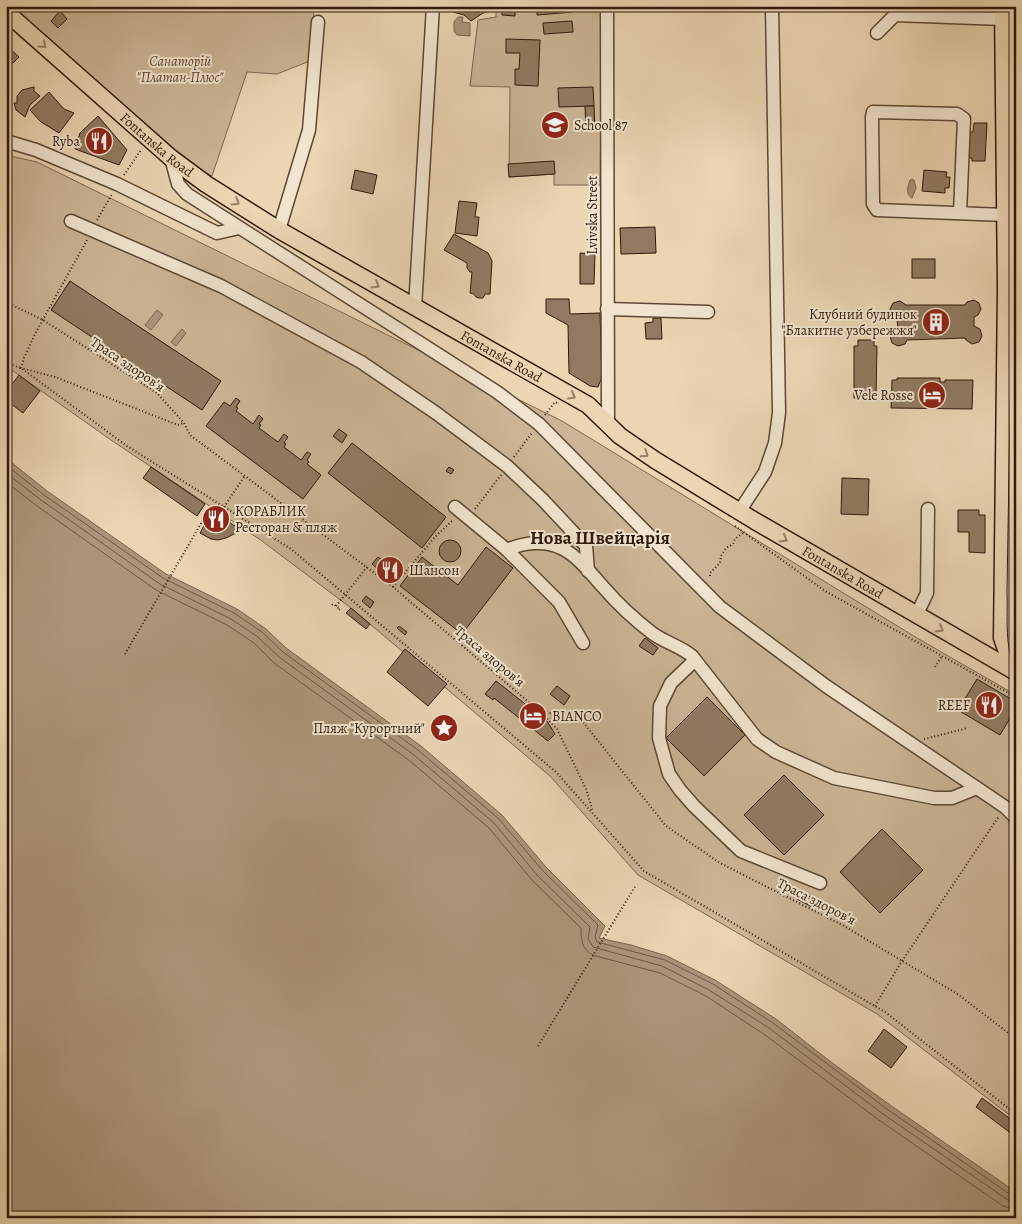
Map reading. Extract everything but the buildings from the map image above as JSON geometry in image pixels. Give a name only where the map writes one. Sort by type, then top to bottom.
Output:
[{"type":"main road","name":"Fontanska Road","points":[[6,12],[171,158],[206,184],[279,230],[588,405],[633,446],[739,512],[1015,672]]},
{"type":"main road","points":[[1003,13],[1005,215],[1011,288],[1010,461],[1002,638],[1015,672]]},
{"type":"main road","points":[[973,649],[996,643],[1002,638]]},
{"type":"street","points":[[415,308],[433,6]]},
{"type":"street","name":"Lvivska Street","points":[[607,6],[608,424]]},
{"type":"street","points":[[739,512],[764,472],[775,443],[778,413],[772,6]]},
{"type":"street","points":[[878,33],[895,15],[1003,13]]},
{"type":"street","points":[[279,230],[309,130],[318,22]]},
{"type":"street","points":[[960,213],[964,120],[961,116],[873,112],[873,204],[877,210],[1005,215]]},
{"type":"street","points":[[6,141],[36,150],[117,184],[217,232],[239,228]]},
{"type":"street","points":[[171,158],[178,184],[187,194],[504,397],[539,424],[720,607],[826,686],[977,788],[1016,818]]},
{"type":"street","points":[[198,202],[193,196],[196,186],[206,184]]},
{"type":"street","points":[[71,221],[220,286],[361,362],[507,466],[543,500],[586,546],[588,570]]},
{"type":"street","points":[[607,309],[708,312]]},
{"type":"street","points":[[455,507],[472,513],[559,602],[582,643]]},
{"type":"street","points":[[916,616],[927,593],[928,509]]},
{"type":"street","points":[[507,550],[519,545],[551,545],[563,549],[574,557],[610,595],[652,633],[685,650],[757,739],[784,756],[834,778],[934,798],[952,798],[977,788]]},
{"type":"street","points":[[695,660],[671,683],[660,706],[659,738],[669,774],[694,806],[741,851],[820,883]]},
{"type":"path","points":[[117,184],[148,138]]},
{"type":"path","points":[[21,368],[43,320],[66,278]]},
{"type":"path","name":"Траса здоров’я","points":[[6,302],[43,320],[157,393],[184,423],[190,434],[244,477],[394,587],[538,710],[582,722],[666,826],[720,863],[844,926],[959,995],[1016,1039]]},
{"type":"path","points":[[6,363],[55,377],[178,425],[184,423]]},
{"type":"path","points":[[21,368],[127,446],[291,549],[556,772],[644,871],[885,1012],[1016,1114]]},
{"type":"path","points":[[544,418],[555,402],[562,407]]},
{"type":"path","points":[[224,507],[244,477]]},
{"type":"path","points":[[394,587],[435,537],[457,516],[472,513]]},
{"type":"path","points":[[125,654],[206,515]]},
{"type":"path","points":[[710,576],[710,573],[720,563],[721,556],[726,548],[733,544],[735,539],[755,521]]},
{"type":"path","points":[[336,606],[367,567]]},
{"type":"path","points":[[332,605],[340,609],[338,610]]},
{"type":"path","points":[[934,667],[942,656]]},
{"type":"path","points":[[994,689],[996,685]]},
{"type":"path","points":[[538,710],[558,730],[586,789],[593,814]]},
{"type":"path","points":[[910,743],[968,728]]},
{"type":"path","points":[[875,1006],[902,961],[1016,791]]},
{"type":"path","points":[[538,1046],[636,885]]},
{"type":"green space","name":"Санаторій \"Платан-Плюс\"","points":[[11,6],[346,6],[346,9],[314,11],[310,61],[277,74],[247,72],[212,176],[196,168]]},
{"type":"green space","name":"School 87","points":[[496,6],[602,6],[600,185],[554,185],[554,174],[509,177],[510,87],[470,86],[478,20],[496,17]]},
{"type":"green space","points":[[6,155],[37,162],[562,421],[917,638],[1016,695],[1016,1120],[877,1014],[638,875],[550,776],[351,608],[262,541],[111,440],[13,371],[6,369]]},
{"type":"water","points":[[458,17],[463,17],[462,22],[470,23],[470,36],[457,35],[454,31],[454,22]]},
{"type":"water","points":[[912,179],[916,188],[912,198],[908,194],[908,190],[910,180]]},
{"type":"water","points":[[157,310],[163,315],[151,330],[145,325]]},
{"type":"water","points":[[182,329],[186,333],[176,346],[171,342]]},
{"type":"water","points":[[6,458],[47,491],[166,574],[237,609],[266,629],[286,648],[421,746],[502,815],[546,867],[605,926],[599,938],[667,956],[715,980],[776,1019],[890,1105],[1016,1192],[1016,1218],[6,1218]]},
{"type":"tram line","points":[[1016,52],[1007,591],[1008,642],[1016,671]]},
{"type":"place","name":"School 87","points":[[555,125]]},
{"type":"place","name":"Ryba","points":[[99,141]]},
{"type":"place","name":"Клубний будинок \"Блакитне узбережжя\"","points":[[936,322]]},
{"type":"place","name":"Vele Rosse","points":[[932,395]]},
{"type":"place","name":"КОРАБЛИК Ресторан & пляж","points":[[216,519]]},
{"type":"place","name":"Шансон","points":[[390,570]]},
{"type":"place","name":"REEF","points":[[989,705]]},
{"type":"place","name":"BIANCO","points":[[533,716]]},
{"type":"place","name":"Пляж \"Курортний\"","points":[[444,728]]},
{"type":"district","name":"Нова Швейцарія","points":[[600,537]]}]
